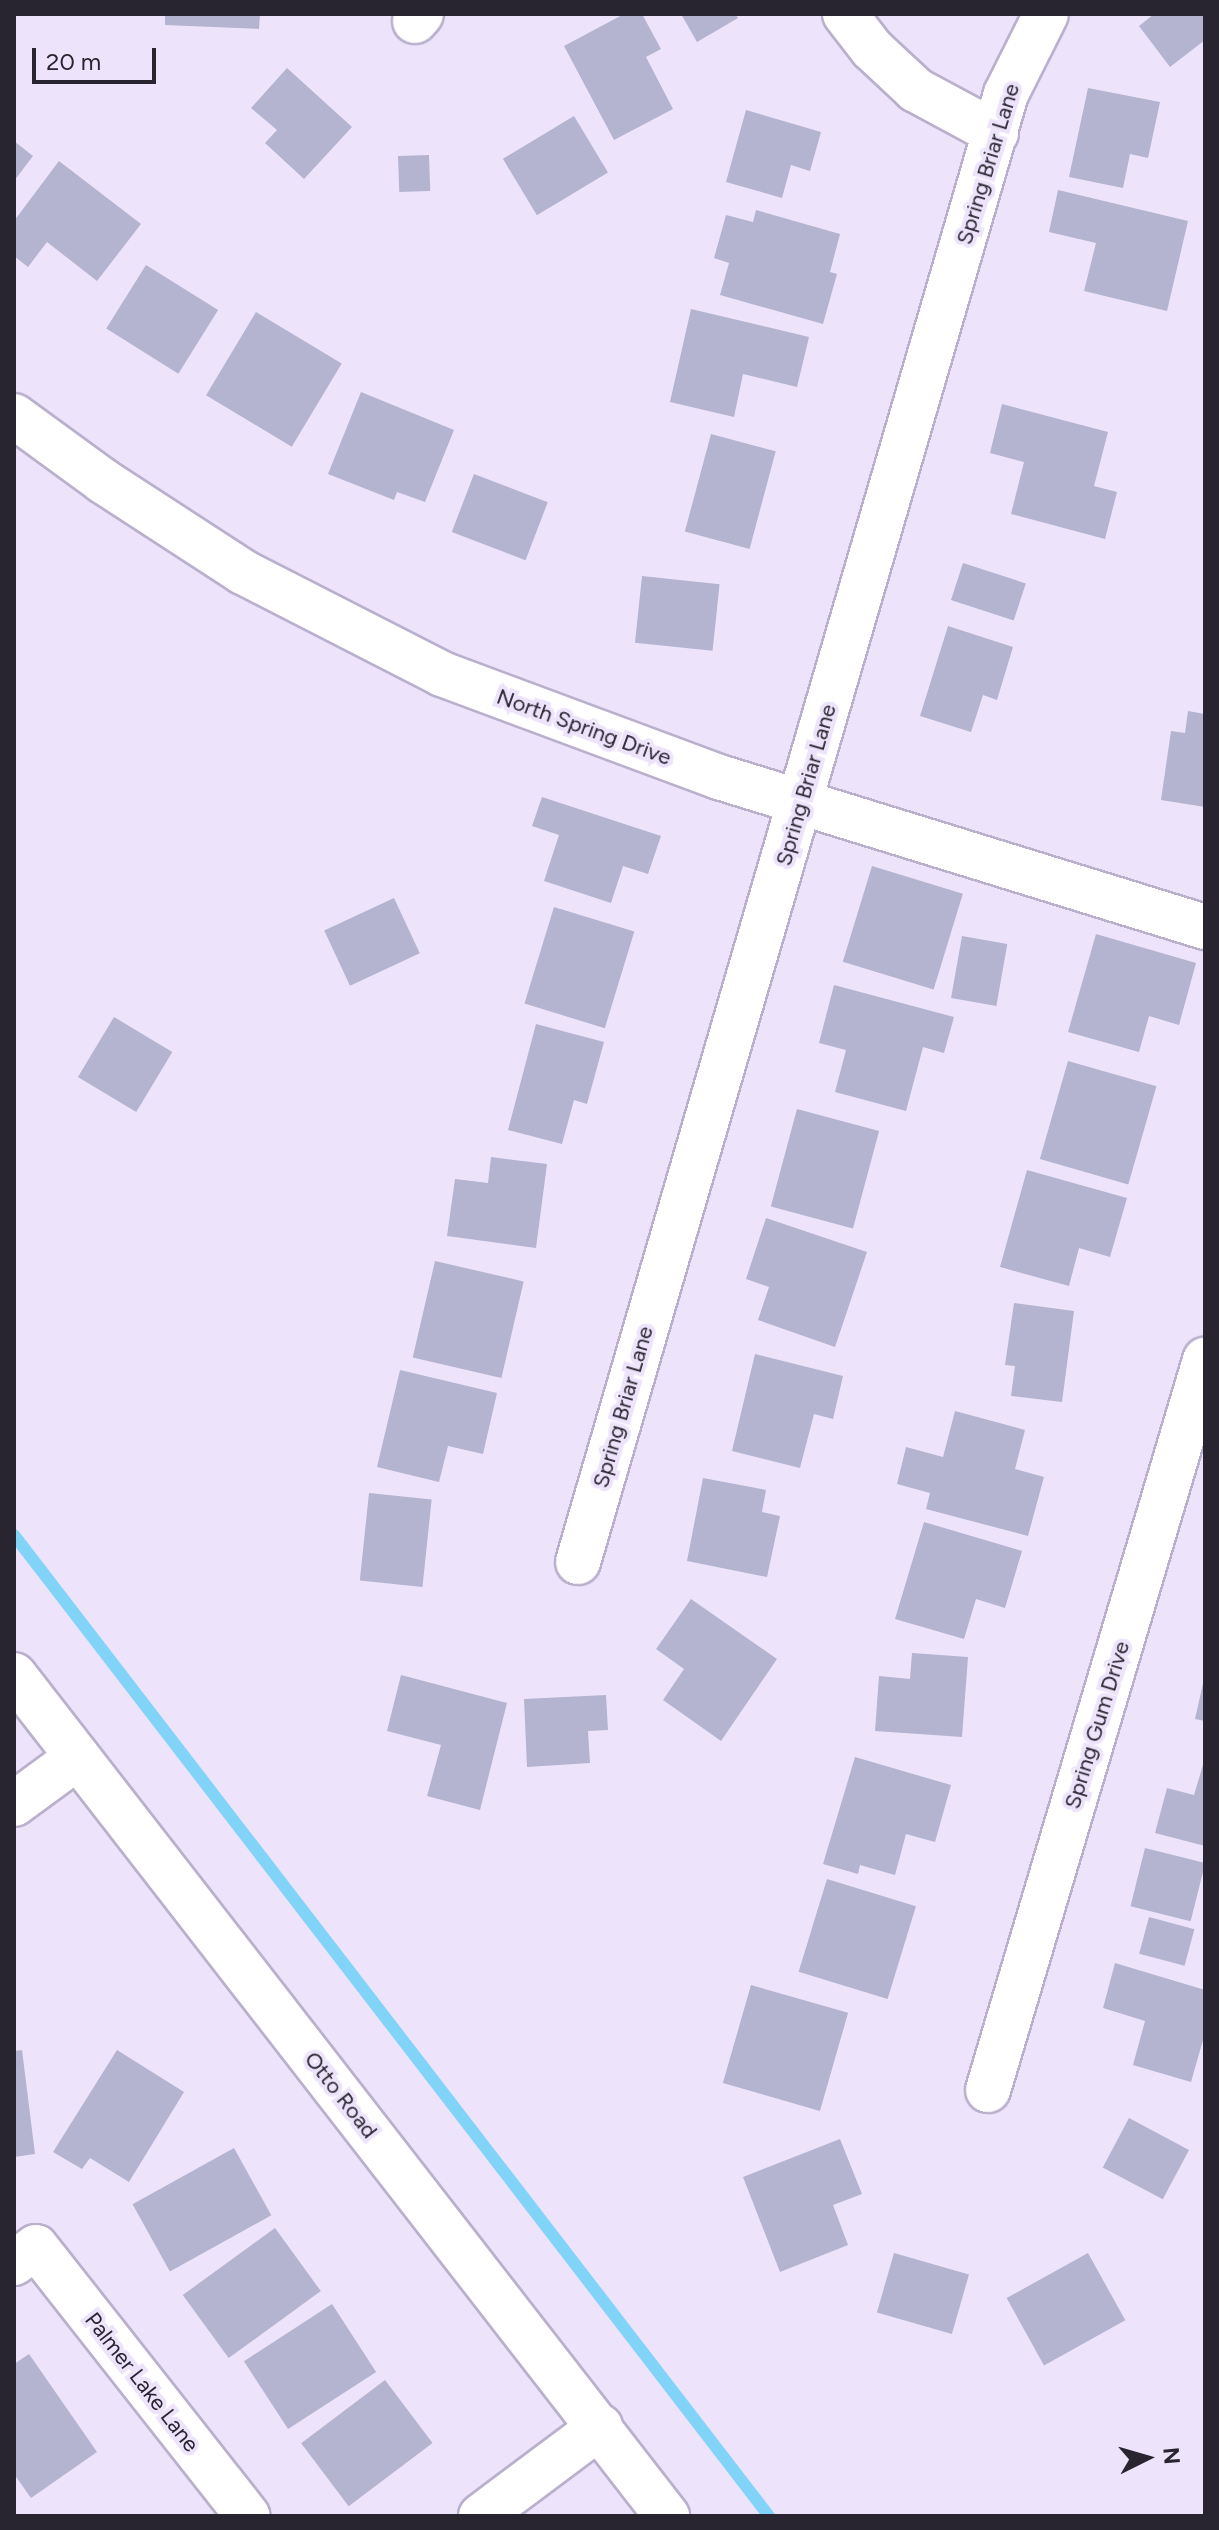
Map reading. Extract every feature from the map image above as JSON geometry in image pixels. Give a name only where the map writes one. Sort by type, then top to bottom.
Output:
[{"type":"street","points":[[845,14],[872,49],[916,90],[996,133]]},
{"type":"street","name":"Spring Briar Lane","points":[[578,1562],[1006,94],[1046,14]]},
{"type":"street","name":"North Spring Drive","points":[[14,416],[103,481],[243,572],[429,667],[801,803],[1205,927]]},
{"type":"street","name":"Spring Gum Drive","points":[[988,2090],[1205,1360]]},
{"type":"street","name":"Otto Road","points":[[14,1675],[667,2516]]},
{"type":"street","points":[[14,1804],[78,1757]]},
{"type":"street","name":"Palmer Lake Lane","points":[[25,2255],[248,2516]]},
{"type":"street","points":[[481,2516],[600,2427]]},
{"type":"building","points":[[165,14],[260,14],[259,29],[165,25]]},
{"type":"building","points":[[624,14],[642,14],[661,49],[646,57],[673,109],[614,140],[564,46]]},
{"type":"building","points":[[681,14],[735,14],[738,18],[697,42]]},
{"type":"building","points":[[1154,14],[1205,14],[1205,40],[1170,67],[1139,26]]},
{"type":"building","points":[[287,68],[352,127],[304,179],[265,143],[277,130],[251,108]]},
{"type":"building","points":[[1088,88],[1160,102],[1148,158],[1130,154],[1123,188],[1069,177]]},
{"type":"building","points":[[746,110],[821,132],[810,171],[791,165],[782,198],[726,182]]},
{"type":"building","points":[[574,116],[608,173],[537,215],[503,159]]},
{"type":"building","points":[[14,141],[33,156],[14,181]]},
{"type":"building","points":[[429,155],[430,191],[399,192],[398,156]]},
{"type":"building","points":[[59,161],[141,224],[97,281],[47,242],[28,267],[14,256],[14,221]]},
{"type":"building","points":[[1058,190],[1188,221],[1167,311],[1084,291],[1096,243],[1049,232]]},
{"type":"building","points":[[756,210],[840,234],[830,272],[837,274],[823,324],[720,295],[729,263],[714,258],[726,215],[753,222]]},
{"type":"building","points":[[146,265],[218,310],[178,374],[106,329]]},
{"type":"building","points":[[691,309],[809,337],[797,387],[743,374],[734,417],[670,402]]},
{"type":"building","points":[[256,312],[342,364],[292,447],[206,395]]},
{"type":"building","points":[[361,392],[454,430],[425,502],[397,492],[394,500],[328,474]]},
{"type":"building","points":[[1002,404],[1108,432],[1094,486],[1117,492],[1105,539],[1011,514],[1024,462],[990,453]]},
{"type":"building","points":[[711,434],[776,451],[750,549],[685,532]]},
{"type":"building","points":[[474,474],[548,502],[526,560],[452,532]]},
{"type":"building","points":[[963,563],[1026,583],[1014,620],[951,600]]},
{"type":"building","points":[[642,576],[720,584],[713,651],[635,643]]},
{"type":"building","points":[[948,626],[1013,647],[997,700],[983,695],[971,732],[920,716]]},
{"type":"building","points":[[1188,711],[1205,714],[1205,807],[1161,800],[1171,731],[1185,733]]},
{"type":"building","points":[[542,797],[661,836],[648,874],[623,866],[611,903],[544,881],[559,835],[532,826]]},
{"type":"building","points":[[872,866],[963,894],[934,989],[843,962]]},
{"type":"building","points":[[394,898],[420,953],[350,986],[324,931]]},
{"type":"building","points":[[554,907],[634,932],[605,1028],[524,1004]]},
{"type":"building","points":[[1096,934],[1196,963],[1179,1025],[1149,1016],[1139,1052],[1068,1032]]},
{"type":"building","points":[[962,936],[1007,944],[996,1006],[951,998]]},
{"type":"building","points":[[834,985],[954,1017],[944,1053],[923,1047],[906,1111],[835,1092],[846,1050],[819,1043]]},
{"type":"building","points":[[114,1017],[172,1052],[136,1112],[78,1077]]},
{"type":"building","points":[[536,1024],[604,1042],[587,1104],[574,1100],[562,1144],[508,1130]]},
{"type":"building","points":[[1068,1061],[1156,1086],[1128,1184],[1040,1159]]},
{"type":"building","points":[[797,1109],[879,1131],[853,1229],[771,1207]]},
{"type":"building","points":[[491,1157],[547,1164],[536,1248],[447,1236],[455,1179],[488,1183]]},
{"type":"building","points":[[1027,1170],[1127,1198],[1110,1257],[1079,1248],[1069,1286],[1000,1267]]},
{"type":"building","points":[[766,1218],[867,1252],[835,1347],[758,1320],[769,1287],[746,1279]]},
{"type":"building","points":[[435,1261],[524,1281],[501,1378],[413,1357]]},
{"type":"building","points":[[1014,1303],[1074,1311],[1062,1402],[1011,1396],[1015,1366],[1005,1365]]},
{"type":"building","points":[[755,1354],[843,1376],[833,1419],[814,1414],[800,1468],[732,1451]]},
{"type":"building","points":[[400,1370],[497,1393],[483,1454],[448,1446],[439,1482],[377,1467]]},
{"type":"building","points":[[955,1411],[1025,1430],[1015,1469],[1044,1477],[1028,1536],[926,1509],[930,1493],[897,1484],[906,1447],[943,1457]]},
{"type":"building","points":[[703,1478],[766,1490],[762,1512],[780,1516],[767,1577],[687,1561]]},
{"type":"building","points":[[369,1493],[432,1500],[422,1587],[360,1581]]},
{"type":"building","points":[[924,1522],[1022,1551],[1005,1608],[976,1599],[964,1639],[895,1619]]},
{"type":"building","points":[[691,1599],[777,1659],[721,1741],[663,1700],[684,1669],[656,1649]]},
{"type":"building","points":[[912,1653],[968,1657],[962,1737],[875,1731],[879,1676],[910,1679]]},
{"type":"building","points":[[401,1675],[507,1703],[480,1810],[427,1796],[441,1745],[387,1731]]},
{"type":"building","points":[[1205,1679],[1205,1721],[1195,1719]]},
{"type":"building","points":[[606,1695],[608,1730],[588,1731],[590,1763],[527,1767],[524,1699]]},
{"type":"building","points":[[855,1757],[951,1785],[935,1842],[906,1834],[895,1875],[860,1865],[858,1874],[823,1864]]},
{"type":"building","points":[[1205,1758],[1205,1846],[1155,1833],[1167,1788],[1194,1795]]},
{"type":"building","points":[[1145,1848],[1205,1863],[1191,1921],[1130,1906]]},
{"type":"building","points":[[827,1879],[916,1906],[888,1999],[799,1972]]},
{"type":"building","points":[[1149,1917],[1194,1929],[1185,1966],[1139,1954]]},
{"type":"building","points":[[1115,1963],[1205,1990],[1205,2033],[1191,2082],[1133,2065],[1145,2021],[1103,2008]]},
{"type":"building","points":[[751,1985],[848,2013],[820,2111],[723,2083]]},
{"type":"building","points":[[22,2050],[35,2154],[14,2157],[14,2051]]},
{"type":"building","points":[[117,2050],[184,2092],[129,2182],[90,2158],[82,2169],[53,2152]]},
{"type":"building","points":[[1129,2118],[1189,2150],[1163,2199],[1103,2167]]},
{"type":"building","points":[[840,2139],[862,2194],[833,2205],[848,2245],[780,2272],[743,2177]]},
{"type":"building","points":[[234,2148],[271,2215],[170,2272],[133,2204]]},
{"type":"building","points":[[275,2228],[321,2291],[229,2358],[183,2295]]},
{"type":"building","points":[[894,2253],[969,2274],[952,2334],[877,2313]]},
{"type":"building","points":[[1088,2253],[1125,2320],[1044,2365],[1007,2298]]},
{"type":"building","points":[[332,2304],[376,2372],[288,2429],[244,2361]]},
{"type":"building","points":[[29,2354],[97,2452],[31,2498],[14,2474],[14,2364]]},
{"type":"building","points":[[385,2380],[433,2443],[349,2506],[301,2443]]},
{"type":"waterway","points":[[14,1535],[769,2516]]}]
